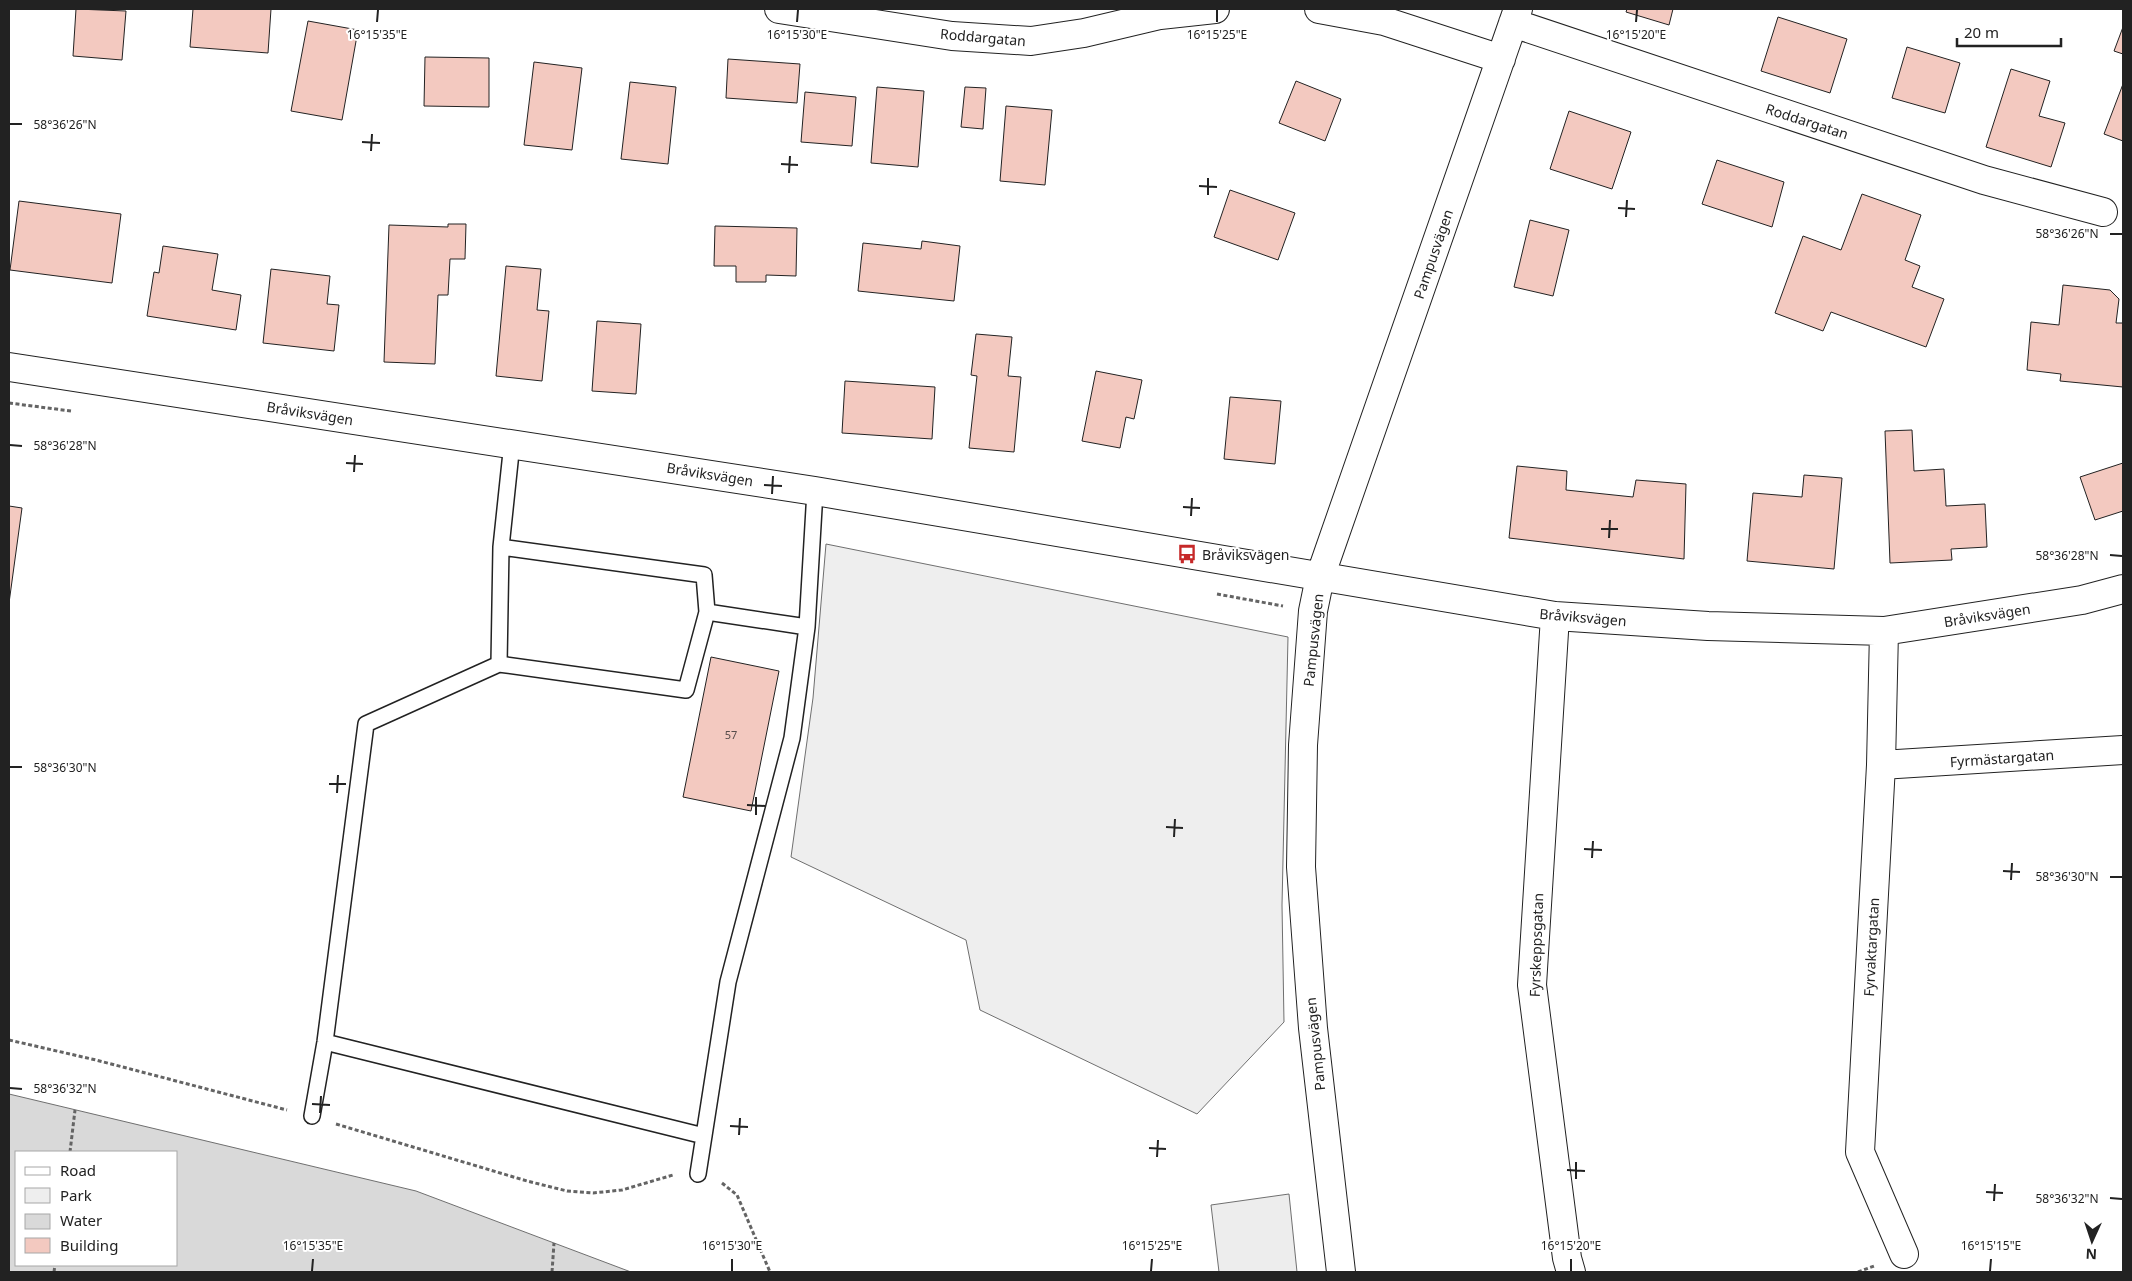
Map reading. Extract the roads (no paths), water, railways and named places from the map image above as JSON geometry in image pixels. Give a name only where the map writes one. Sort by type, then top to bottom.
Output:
[{"type":"street","name":"Roddargatan","points":[[780,9],[952,36],[1031,41],[1084,33],[1160,15],[1216,9]]},
{"type":"street","points":[[1319,9],[1384,21],[1501,59]]},
{"type":"street","name":"Roddargatan","points":[[1516,16],[1984,180],[2103,212]]},
{"type":"street","name":"Pampusvägen","points":[[1341,1272],[1313,1028],[1302,867],[1303,745],[1313,611],[1320,577],[1516,16]]},
{"type":"street","name":"Bråviksvägen","points":[[9,367],[815,491],[1554,616],[1708,626],[1884,632],[2082,600],[2123,589]]},
{"type":"street","name":"Fyrskeppsgatan","points":[[1554,616],[1532,985],[1567,1258],[1571,1272]]},
{"type":"street","name":"Fyrvaktargatan","points":[[1884,632],[1881,765],[1860,1152],[1904,1254]]},
{"type":"street","name":"Fyrmästargatan","points":[[1881,765],[2123,750]]},
{"type":"lane","points":[[499,664],[500,547],[512,443]]},
{"type":"lane","points":[[698,1174],[728,982],[792,738],[807,627],[815,491]]},
{"type":"lane","points":[[312,1116],[325,1042],[366,724],[499,664],[686,690],[707,612],[704,576],[500,547]]},
{"type":"lane","points":[[707,612],[807,627]]},
{"type":"lane","points":[[325,1042],[704,1136]]},
{"type":"water","points":[[9,1094],[416,1191],[631,1272],[9,1272]]},
{"type":"place","name":"Bråviksvägen","points":[[1187,554]]}]
